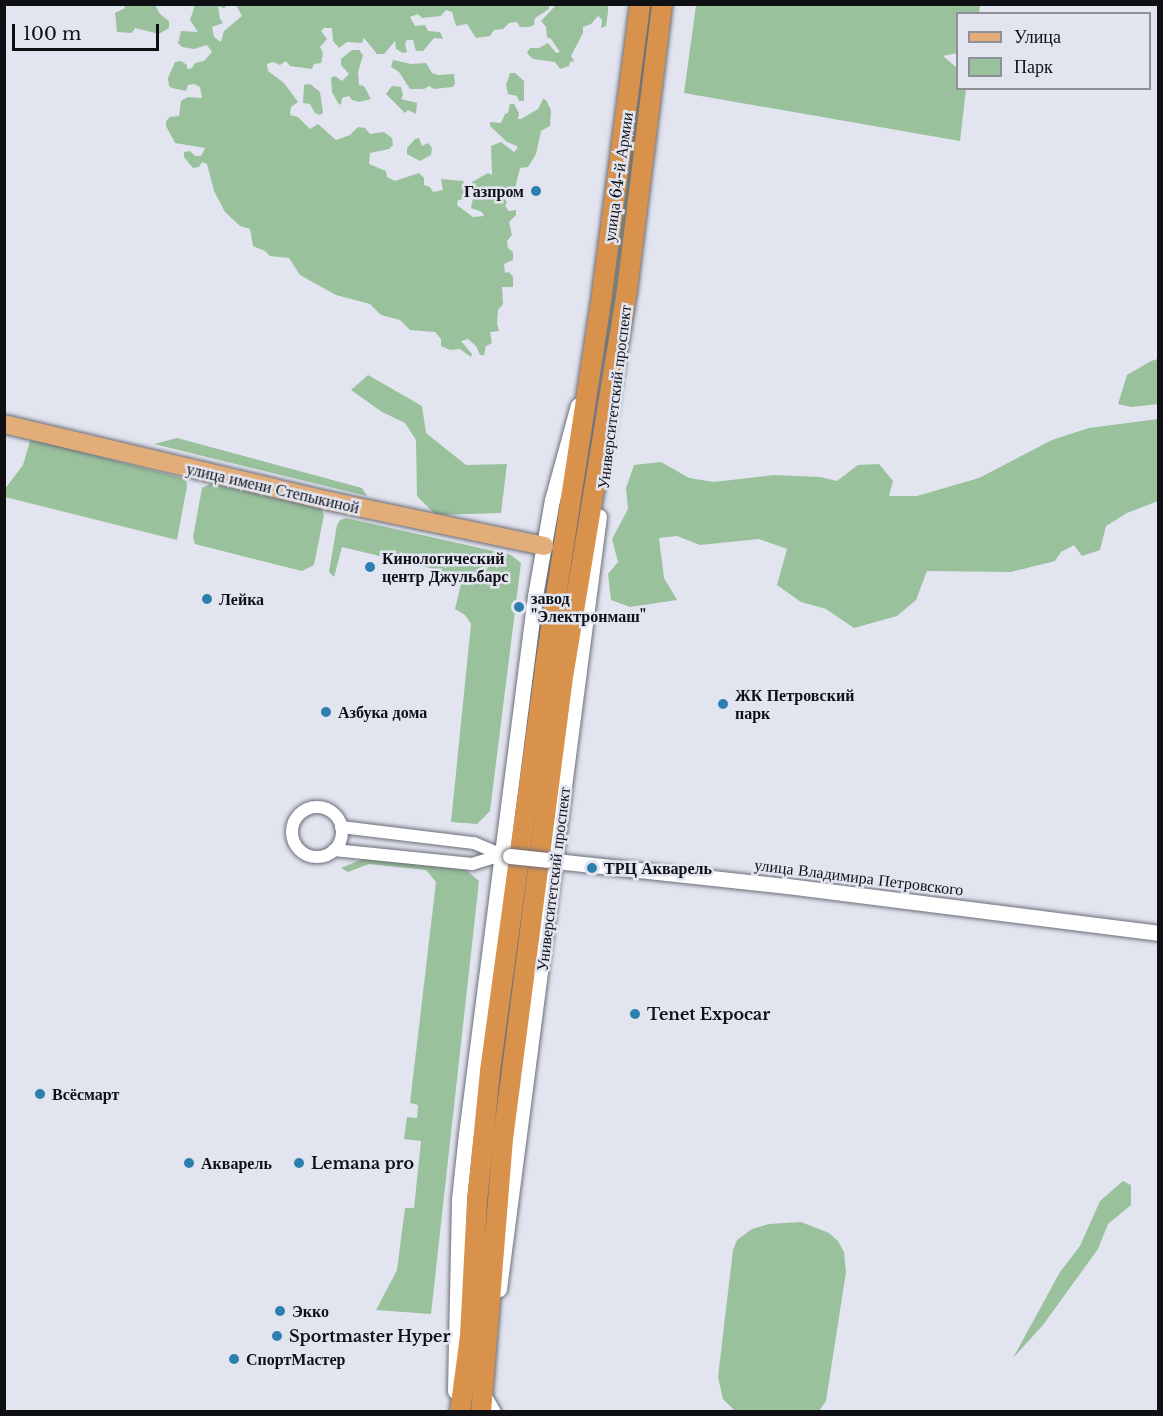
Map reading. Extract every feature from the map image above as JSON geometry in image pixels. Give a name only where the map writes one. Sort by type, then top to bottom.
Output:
[{"type":"highway","name":"улица 64-й Армии","points":[[594,350],[640,4]]},
{"type":"highway","name":"улица 64-й Армии","points":[[627,290],[662,4]]},
{"type":"highway","name":"Университетский проспект","points":[[483,1402],[496,1203],[507,1105],[564,671],[627,290]]},
{"type":"highway","name":"Университетский проспект","points":[[457,1412],[470,1336],[477,1202],[490,1071],[545,668],[594,350]]},
{"type":"main road","name":"улица имени Степыкиной","points":[[4,424],[329,501],[544,546]]},
{"type":"street","name":"Университетский проспект","points":[[483,1402],[512,1205],[551,860],[627,290]]},
{"type":"street","name":"Университетский проспект","points":[[457,1412],[459,1199],[506,856],[544,546],[561,461],[594,350]]},
{"type":"street","points":[[334,850],[342,835],[341,827],[330,812],[312,808],[303,812],[292,827],[295,844],[303,853],[317,857],[334,850],[472,864],[506,856]]},
{"type":"street","points":[[341,827],[474,843],[506,856]]},
{"type":"street","name":"улица Владимира Петровского","points":[[506,856],[786,886],[1158,933]]},
{"type":"street","points":[[483,1402],[495,1412]]},
{"type":"green space","points":[[124,5],[155,5],[160,14],[169,21],[169,28],[159,34],[135,28],[132,33],[117,32],[115,13],[125,8]]},
{"type":"green space","points":[[195,5],[228,5],[224,8],[218,6],[223,23],[212,27],[214,37],[221,42],[224,31],[242,16],[236,5],[549,5],[549,9],[535,18],[534,25],[520,27],[517,22],[509,23],[503,29],[494,30],[490,36],[476,38],[467,24],[456,26],[452,12],[446,10],[441,16],[422,18],[418,14],[410,17],[415,26],[425,25],[428,31],[440,32],[443,39],[434,38],[423,51],[416,51],[413,40],[407,40],[405,44],[407,52],[403,53],[396,49],[395,41],[384,54],[377,54],[364,38],[362,43],[347,42],[339,48],[333,41],[332,28],[324,28],[321,31],[327,39],[320,47],[323,53],[321,63],[314,64],[312,69],[290,66],[286,61],[280,65],[273,62],[267,64],[268,71],[284,83],[298,102],[291,107],[290,115],[298,117],[310,129],[318,124],[336,140],[350,135],[358,127],[365,128],[370,134],[384,132],[392,138],[393,145],[389,149],[370,153],[369,164],[386,171],[387,177],[395,181],[419,173],[424,178],[424,185],[430,187],[433,192],[443,190],[441,179],[463,181],[468,193],[465,199],[458,200],[457,205],[473,217],[484,216],[482,212],[471,208],[473,198],[479,196],[475,193],[472,182],[488,173],[492,175],[491,146],[501,142],[514,152],[517,149],[517,146],[507,142],[490,126],[490,122],[501,123],[505,114],[508,113],[510,104],[514,104],[519,113],[518,119],[521,119],[538,109],[543,99],[546,100],[551,110],[550,126],[541,131],[536,154],[528,167],[520,168],[513,197],[504,188],[499,194],[507,202],[505,206],[509,211],[516,210],[516,215],[509,222],[512,235],[507,241],[508,248],[513,252],[513,260],[504,264],[505,273],[509,272],[513,277],[513,287],[502,287],[503,304],[498,310],[497,323],[499,331],[490,332],[492,343],[486,346],[484,355],[480,355],[476,346],[468,339],[461,341],[472,354],[471,357],[460,349],[450,350],[441,346],[441,339],[435,332],[410,330],[400,320],[381,315],[370,304],[336,295],[300,275],[289,258],[270,256],[253,246],[250,229],[240,226],[225,212],[214,191],[207,164],[202,162],[199,167],[193,168],[184,157],[184,152],[190,151],[195,156],[201,156],[205,148],[175,143],[166,126],[166,121],[170,117],[179,116],[181,101],[188,97],[202,98],[200,87],[194,84],[188,85],[186,91],[172,88],[169,86],[168,78],[175,62],[181,61],[187,65],[187,69],[192,68],[195,63],[204,61],[212,52],[207,45],[194,49],[182,47],[178,43],[181,31],[198,32],[190,20]]},
{"type":"green space","points":[[556,5],[608,5],[606,26],[601,28],[602,20],[598,16],[591,24],[583,27],[583,33],[571,56],[574,61],[570,62],[569,66],[560,69],[555,62],[533,59],[527,53],[530,48],[539,48],[548,43],[556,53],[560,52],[547,37],[546,27],[541,21]]},
{"type":"green space","points":[[648,5],[654,5],[610,342],[605,352],[603,340]]},
{"type":"green space","points":[[696,5],[980,5],[979,12],[956,12],[956,53],[943,56],[956,67],[956,90],[966,90],[960,141],[684,93]]},
{"type":"green space","points":[[352,50],[359,50],[363,55],[358,72],[359,85],[364,86],[371,99],[359,102],[352,100],[349,96],[342,98],[341,105],[332,92],[331,78],[335,76],[342,81],[349,74],[341,65],[341,59]]},
{"type":"green space","points":[[393,60],[411,64],[426,63],[432,73],[454,74],[455,84],[452,87],[434,89],[429,86],[424,89],[410,89],[399,72],[391,67]]},
{"type":"green space","points":[[510,73],[515,73],[524,81],[524,101],[519,101],[517,96],[508,94],[506,85]]},
{"type":"green space","points":[[310,84],[320,92],[323,113],[320,115],[315,113],[310,104],[303,103],[304,85]]},
{"type":"green space","points":[[392,86],[401,87],[403,95],[401,99],[417,103],[416,114],[408,110],[405,113],[386,94]]},
{"type":"green space","points":[[419,138],[422,146],[428,143],[432,148],[431,155],[420,161],[407,154],[407,148]]},
{"type":"green space","points":[[1158,359],[1158,404],[1132,407],[1118,404],[1127,375]]},
{"type":"green space","points":[[368,375],[422,406],[426,433],[466,465],[507,464],[501,513],[436,515],[417,496],[416,440],[405,423],[382,412],[351,390]]},
{"type":"green space","points":[[1158,419],[1158,501],[1127,513],[1106,526],[1100,550],[1082,556],[1074,545],[1061,552],[1055,561],[1011,572],[927,571],[916,600],[897,616],[854,628],[826,609],[801,602],[777,585],[787,549],[759,539],[700,545],[677,536],[659,538],[664,578],[677,600],[630,607],[611,600],[608,574],[618,562],[612,539],[628,509],[626,488],[634,465],[661,462],[689,478],[714,482],[774,475],[820,477],[837,481],[858,465],[879,464],[893,481],[889,496],[917,496],[979,478],[1052,440],[1089,428]]},
{"type":"green space","points":[[177,438],[362,488],[367,496],[154,444]]},
{"type":"green space","points":[[35,440],[186,479],[187,486],[177,540],[5,497],[5,489],[23,465],[30,441]]},
{"type":"green space","points":[[212,483],[321,509],[324,515],[314,565],[302,571],[195,544],[193,537],[202,488]]},
{"type":"green space","points":[[346,518],[511,555],[521,563],[490,811],[477,824],[451,822],[471,624],[465,615],[455,609],[463,576],[342,547],[334,577],[329,572],[337,525],[340,520]]},
{"type":"green space","points":[[365,858],[466,870],[479,881],[431,1314],[376,1310],[397,1270],[405,1208],[414,1208],[421,1141],[404,1139],[407,1117],[417,1118],[418,1105],[410,1103],[436,882],[426,870],[369,864],[348,872],[341,868]]},
{"type":"green space","points":[[1123,1181],[1131,1185],[1131,1205],[1108,1224],[1098,1249],[1043,1325],[1013,1358],[1060,1272],[1080,1246],[1100,1201]]},
{"type":"green space","points":[[801,1222],[829,1233],[838,1241],[844,1252],[846,1272],[826,1401],[819,1411],[735,1411],[723,1399],[718,1377],[733,1250],[737,1240],[752,1229],[769,1224]]},
{"type":"place","name":"Газпром","points":[[536,191]]},
{"type":"place","name":"Кинологический центр Джульбарс","points":[[370,567]]},
{"type":"place","name":"Лейка","points":[[207,599]]},
{"type":"place","name":"завод \"Электронмаш\"","points":[[519,607]]},
{"type":"place","name":"ЖК Петровский парк","points":[[723,704]]},
{"type":"place","name":"Азбука дома","points":[[326,712]]},
{"type":"place","name":"ТРЦ Акварель","points":[[592,868]]},
{"type":"place","name":"Tenet Expocar","points":[[635,1014]]},
{"type":"place","name":"Всёсмарт","points":[[40,1094]]},
{"type":"place","name":"Акварель","points":[[189,1163]]},
{"type":"place","name":"Lemana pro","points":[[299,1163]]},
{"type":"place","name":"Экко","points":[[280,1311]]},
{"type":"place","name":"Sportmaster Hyper","points":[[277,1336]]},
{"type":"place","name":"СпортМастер","points":[[234,1359]]}]
